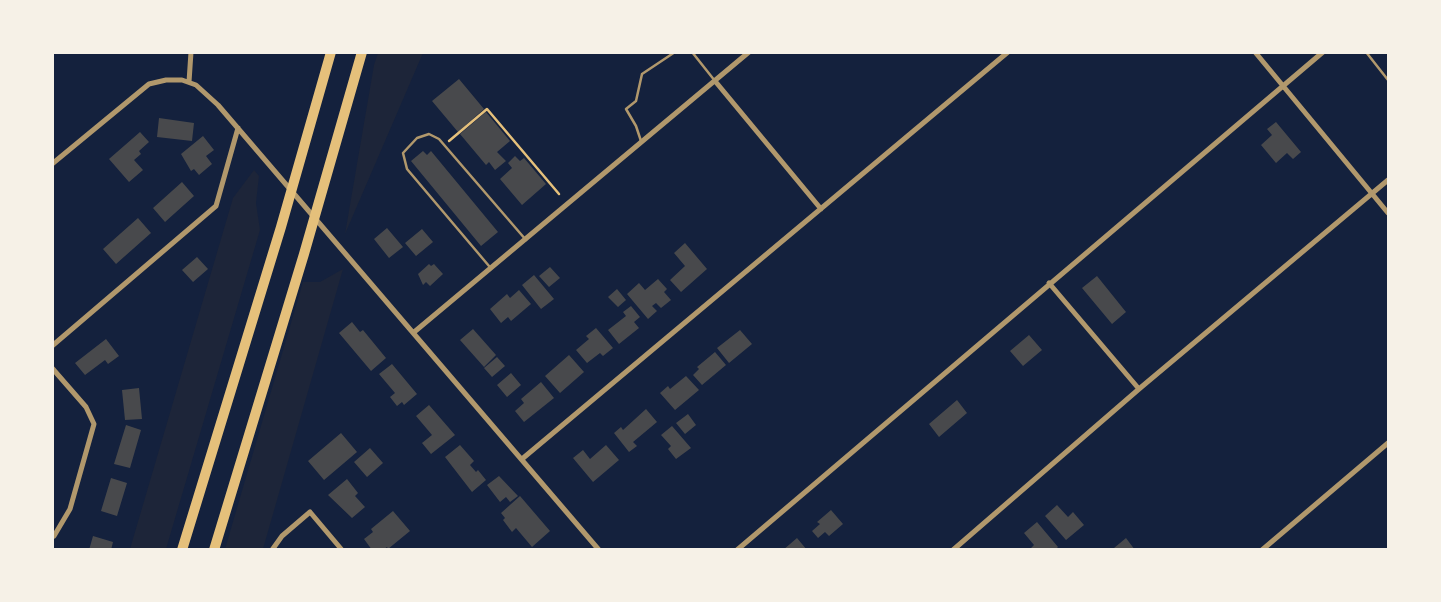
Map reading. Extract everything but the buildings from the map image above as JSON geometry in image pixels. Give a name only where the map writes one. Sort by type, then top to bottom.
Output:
[{"type":"highway","points":[[182,550],[281,227],[331,52]]},
{"type":"highway","points":[[214,550],[364,52]]},
{"type":"street","points":[[189,82],[191,52]]},
{"type":"street","points":[[413,333],[749,52]]},
{"type":"street","points":[[522,459],[1008,52]]},
{"type":"street","points":[[1255,52],[1388,213]]},
{"type":"street","points":[[737,550],[1323,52]]},
{"type":"street","points":[[715,81],[821,209]]},
{"type":"street","points":[[52,164],[136,93],[155,82],[189,82],[208,94],[599,550]]},
{"type":"street","points":[[52,346],[216,206],[238,128]]},
{"type":"street","points":[[953,550],[1139,389],[1388,180]]},
{"type":"street","points":[[1049,283],[1139,389]]},
{"type":"street","points":[[52,368],[86,407],[94,424],[70,509],[54,536]]},
{"type":"street","points":[[1262,550],[1388,443]]},
{"type":"street","points":[[272,550],[282,536],[310,512],[342,550]]},
{"type":"lane","points":[[642,143],[636,125],[626,109],[636,101],[642,74],[675,52]]},
{"type":"lane","points":[[692,52],[715,81]]},
{"type":"lane","points":[[1366,52],[1388,79]]},
{"type":"lane","points":[[491,268],[407,169],[403,153],[417,138],[434,135],[445,144],[526,240]]},
{"type":"path","points":[[445,144],[487,109],[559,194]]},
{"type":"shaded area","points":[[378,53],[423,53],[345,234],[374,65]]},
{"type":"shaded area","points":[[254,170],[259,176],[256,203],[260,230],[166,549],[130,549],[233,198]]},
{"type":"shaded area","points":[[343,269],[263,549],[225,549],[303,282],[320,282]]}]
